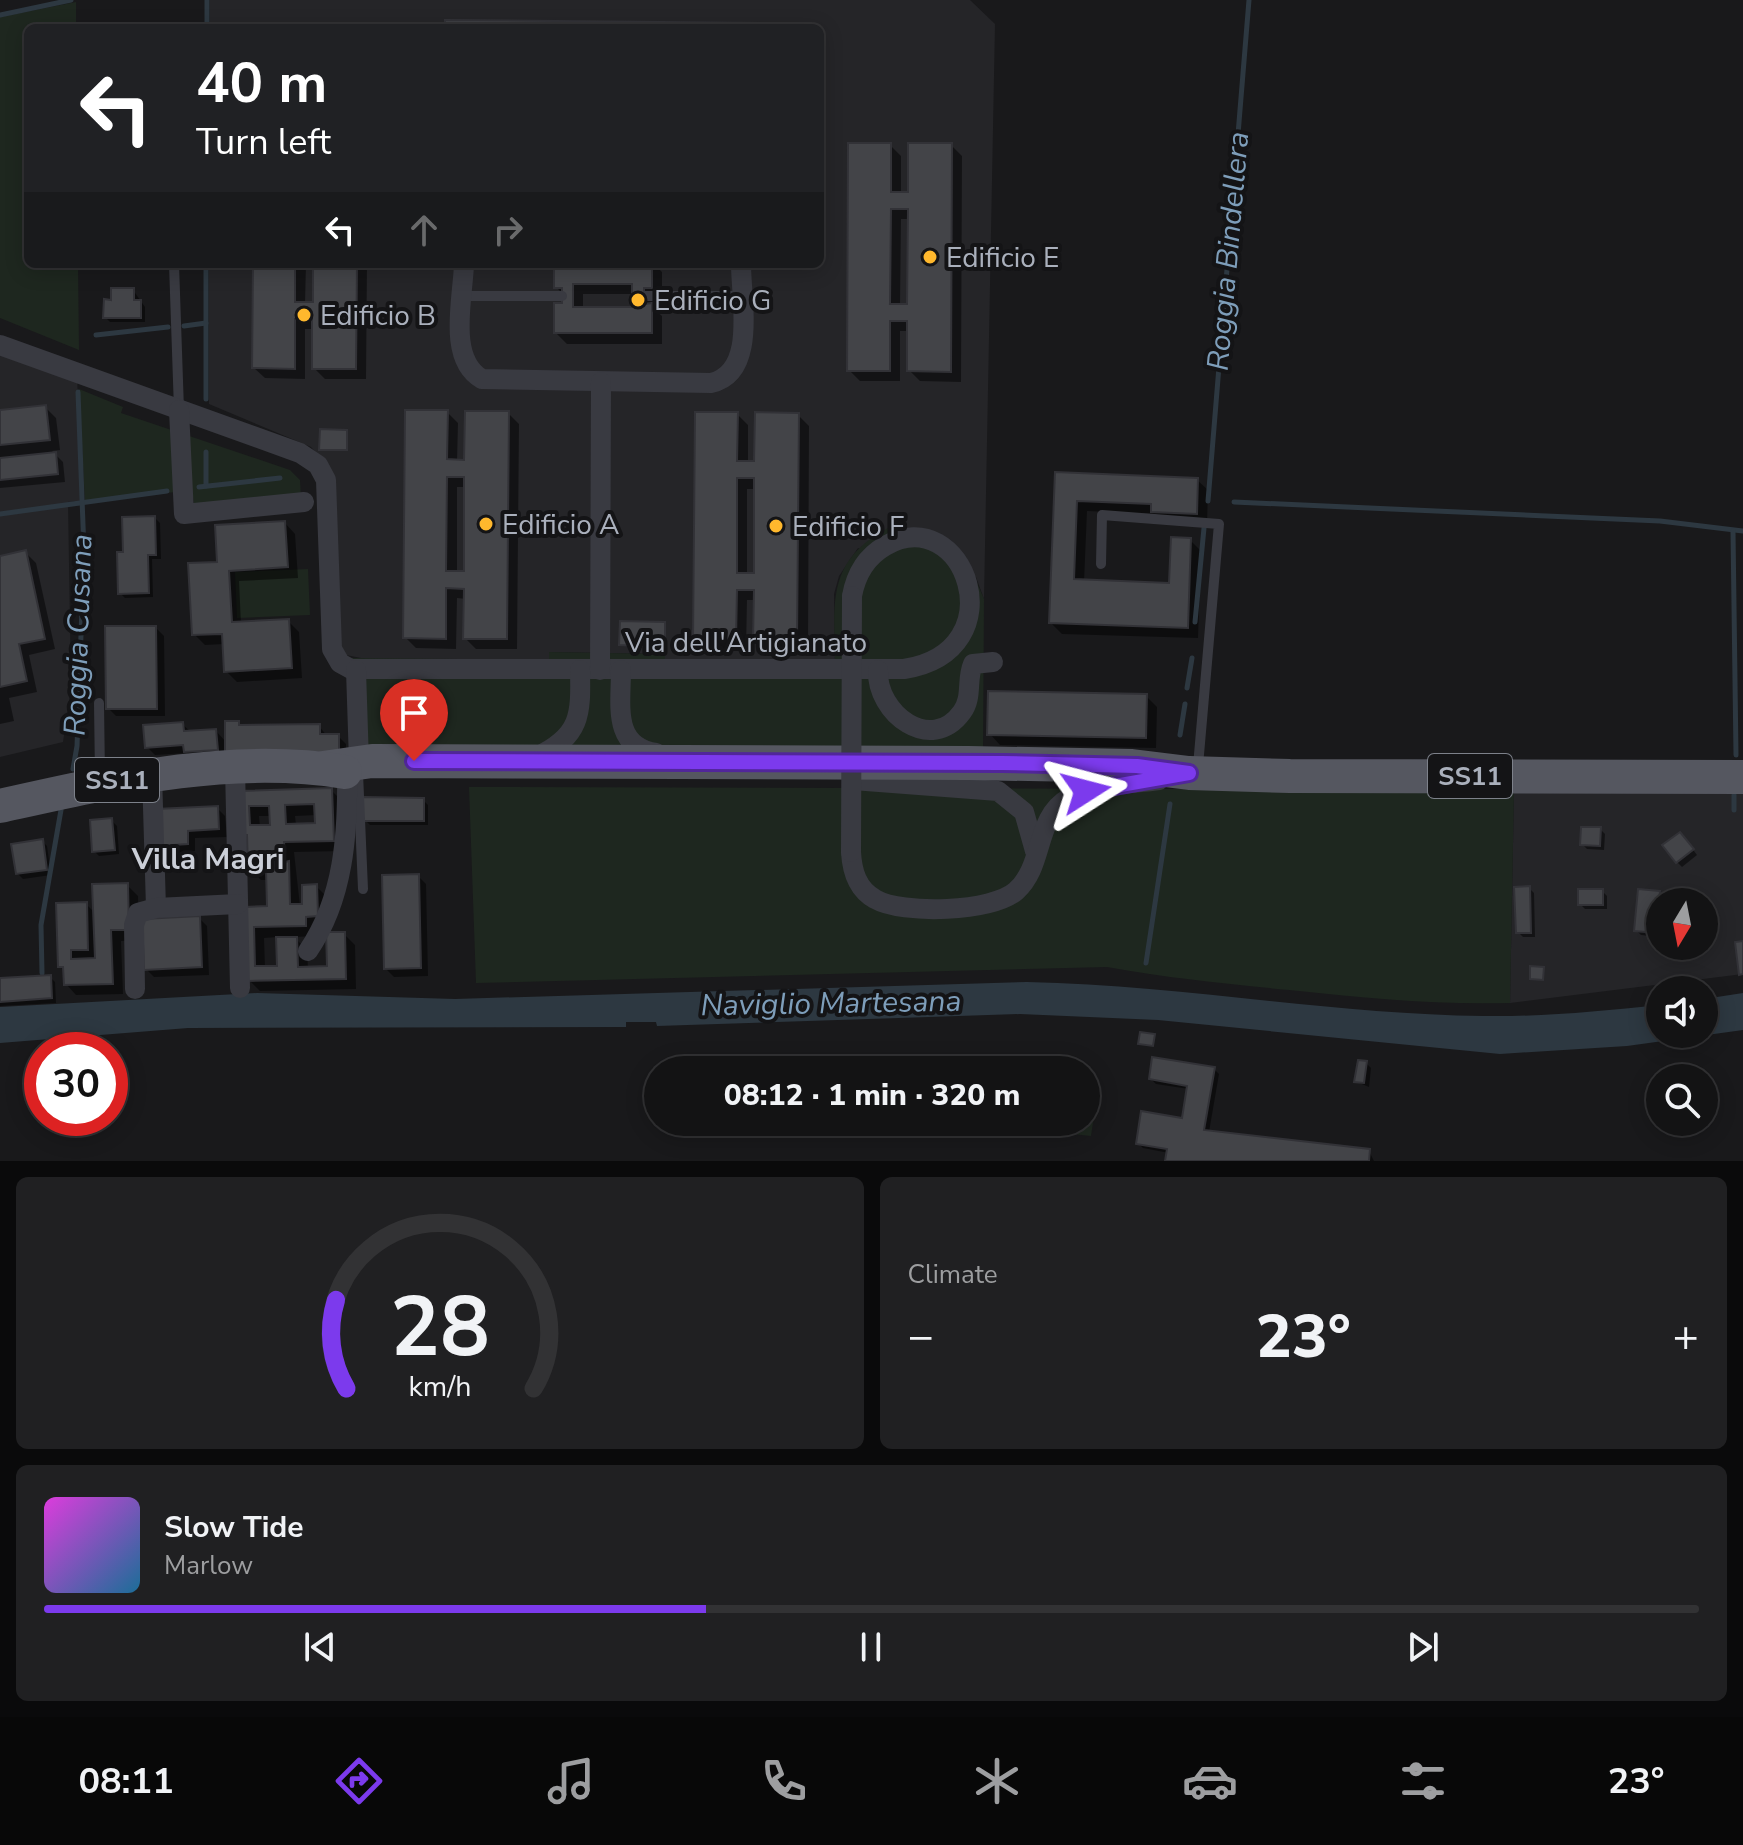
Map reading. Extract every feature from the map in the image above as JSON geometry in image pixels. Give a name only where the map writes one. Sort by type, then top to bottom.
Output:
[{"type":"main road","name":"SS11","points":[[479,768],[527,762],[866,771]]},
{"type":"main road","name":"SS11","points":[[0,806],[152,774],[235,768],[866,771],[1132,766],[1183,775],[1743,777]]},
{"type":"street","points":[[464,268],[461,352],[467,366],[478,377],[494,381],[711,383],[728,376],[740,355],[741,268]]},
{"type":"street","points":[[0,345],[300,453],[321,468],[326,484],[332,649],[340,663],[356,670],[347,769],[346,832],[335,895],[327,918],[308,951]]},
{"type":"street","name":"Via dell'Artigianato","points":[[590,670],[601,382]]},
{"type":"street","points":[[179,410],[184,514],[304,502]]},
{"type":"street","name":"Via dell'Artigianato","points":[[356,670],[590,670],[621,670],[885,670],[924,665],[944,654],[958,640],[971,609],[965,572],[945,550],[909,538],[890,543],[869,558],[856,578],[852,596],[851,852],[855,877],[868,894],[884,903],[909,908],[982,906],[998,902],[1022,885],[1036,856]]},
{"type":"street","points":[[885,670],[881,694],[890,710],[910,726],[930,730],[951,723],[961,713],[969,697],[973,664],[993,662]]},
{"type":"street","points":[[527,762],[556,747],[575,727],[590,670]]},
{"type":"street","points":[[621,670],[622,729],[630,742],[642,750],[661,754],[810,755],[866,771],[1001,792],[1027,817],[1036,856]]},
{"type":"street","points":[[235,768],[240,988]]},
{"type":"street","points":[[152,774],[156,908]]},
{"type":"street","points":[[1036,856],[1049,818],[1070,797],[1183,775]]},
{"type":"street","points":[[135,989],[135,921],[142,911],[238,904]]},
{"type":"lane","points":[[174,268],[179,410]]},
{"type":"lane","points":[[463,296],[562,296]]},
{"type":"lane","points":[[645,296],[741,296]]},
{"type":"lane","points":[[1101,564],[1102,515],[1219,524],[1183,775]]},
{"type":"lane","points":[[99,703],[100,783]]},
{"type":"lane","points":[[347,769],[363,889]]},
{"type":"shaded area","points":[[210,0],[970,0],[995,24],[984,599],[976,577],[858,548],[839,576],[834,594],[835,662],[665,660],[664,654],[550,652],[549,660],[366,659],[346,655],[340,643],[329,467],[311,447],[209,404],[209,268],[824,268],[824,24],[210,24]]},
{"type":"shaded area","points":[[76,2],[76,24],[24,24],[24,268],[78,268],[79,350],[0,318],[0,17]]},
{"type":"shaded area","points":[[0,345],[77,372],[81,501],[68,502],[71,687],[63,742],[0,757]]},
{"type":"shaded area","points":[[79,389],[123,407],[121,413],[290,470],[300,480],[301,498],[194,504],[192,490],[85,503]]},
{"type":"shaded area","points":[[888,528],[921,529],[966,557],[984,599],[983,751],[353,756],[352,658],[549,660],[549,652],[665,654],[665,660],[835,661],[835,601],[844,568],[868,541]]},
{"type":"shaded area","points":[[308,569],[310,615],[237,618],[235,572]]},
{"type":"shaded area","points":[[469,787],[1514,790],[1510,1003],[1372,998],[1107,967],[476,983]]},
{"type":"shaded area","points":[[1514,790],[1743,792],[1743,974],[1718,977],[1646,976],[1646,986],[1510,1003]]},
{"type":"water","name":"Naviglio Martesana","points":[[1027,982],[1084,984],[1426,1014],[1528,1016],[1646,1006],[1646,1043],[1500,1054],[1158,1020],[1020,1014],[657,1026],[656,1022],[626,1022],[626,1027],[188,1028],[128,1033],[24,1032],[24,1041],[0,1043],[0,1007],[257,993],[455,999]]},
{"type":"water","points":[[1743,993],[1743,1030],[1718,1033],[1718,997]]},
{"type":"building","points":[[445,20],[762,23],[762,24],[445,24]]},
{"type":"building","name":"Edificio E","points":[[848,143],[891,143],[891,192],[908,192],[908,143],[952,143],[951,372],[907,371],[907,321],[890,321],[890,371],[847,371]],"holes":[[[891,209],[908,209],[907,304],[890,304]]]},
{"type":"building","name":"Edificio B","points":[[253,268],[295,268],[295,302],[313,302],[313,268],[357,268],[356,369],[312,369],[312,319],[295,319],[295,369],[252,368]]},
{"type":"building","name":"Edificio G","points":[[554,268],[652,268],[652,288],[644,288],[644,304],[652,303],[652,333],[554,333],[554,303],[562,303],[562,288],[554,288]],"holes":[[[573,284],[632,284],[632,307],[573,307]]]},
{"type":"building","points":[[111,288],[134,288],[134,300],[141,300],[141,318],[103,318],[104,299],[111,300]]},
{"type":"building","points":[[46,405],[50,440],[0,445],[0,410]]},
{"type":"building","name":"Edificio A","points":[[405,410],[448,410],[447,459],[464,460],[465,411],[509,411],[507,639],[463,639],[464,589],[446,588],[446,639],[403,638]],"holes":[[[447,477],[464,477],[464,571],[446,571]]]},
{"type":"building","name":"Edificio F","points":[[695,412],[738,412],[737,461],[754,461],[755,412],[799,413],[797,641],[753,640],[754,590],[737,590],[736,640],[693,640]],"holes":[[[737,478],[754,478],[754,573],[737,573]]]},
{"type":"building","points":[[320,429],[347,430],[347,450],[319,450]]},
{"type":"building","points":[[56,452],[58,474],[0,480],[0,458]]},
{"type":"building","points":[[1055,472],[1198,478],[1197,514],[1151,512],[1151,504],[1077,501],[1074,579],[1169,583],[1171,537],[1191,538],[1188,628],[1049,623]]},
{"type":"building","points":[[155,516],[156,555],[148,555],[149,593],[118,594],[117,552],[123,552],[122,517]]},
{"type":"building","points":[[285,521],[288,567],[229,571],[232,622],[289,619],[292,668],[224,672],[222,634],[192,635],[188,563],[217,562],[215,525]]},
{"type":"building","points":[[26,550],[45,639],[19,644],[27,681],[0,687],[0,556]]},
{"type":"building","points":[[620,621],[665,622],[665,647],[619,645]]},
{"type":"building","points":[[105,626],[156,626],[157,709],[106,709]]},
{"type":"building","points":[[988,691],[1147,694],[1146,738],[987,735]]},
{"type":"building","points":[[225,721],[239,721],[239,725],[320,724],[320,734],[339,734],[339,752],[225,754]]},
{"type":"building","points":[[183,722],[184,731],[216,729],[218,750],[184,752],[183,745],[145,748],[143,725]]},
{"type":"building","points":[[332,788],[334,841],[284,842],[285,862],[289,861],[290,904],[302,904],[302,885],[317,884],[318,916],[306,917],[306,926],[254,927],[255,966],[277,966],[276,937],[297,937],[298,967],[327,966],[326,932],[345,932],[346,979],[247,981],[245,907],[267,906],[266,870],[248,870],[247,835],[240,835],[239,791]],"holes":[[[314,804],[315,823],[286,824],[285,805]],[[249,806],[269,806],[270,825],[250,825]]]},
{"type":"building","points":[[363,797],[424,798],[424,821],[363,821]]},
{"type":"building","points":[[218,806],[219,829],[188,831],[188,844],[158,846],[156,809]]},
{"type":"building","points":[[112,818],[115,850],[92,852],[90,820]]},
{"type":"building","points":[[1581,827],[1601,827],[1600,846],[1580,845]]},
{"type":"building","points":[[1680,832],[1694,849],[1676,863],[1662,845]]},
{"type":"building","points":[[43,839],[47,870],[16,874],[11,844]]},
{"type":"building","points":[[419,874],[421,968],[384,969],[382,875]]},
{"type":"building","points":[[128,883],[129,930],[111,930],[113,984],[64,985],[63,967],[58,967],[56,903],[87,902],[88,950],[71,950],[71,959],[95,958],[92,884]]},
{"type":"building","points":[[1530,886],[1531,933],[1516,933],[1514,887]]},
{"type":"building","points":[[1578,889],[1603,889],[1603,905],[1578,905]]},
{"type":"building","points":[[1638,889],[1646,890],[1646,932],[1634,931]]},
{"type":"building","points":[[200,916],[202,967],[144,970],[142,919]]},
{"type":"building","points":[[1743,941],[1743,974],[1739,975],[1735,942]]},
{"type":"building","points":[[1530,966],[1544,967],[1543,980],[1530,979]]},
{"type":"building","points":[[51,975],[52,998],[0,1002],[0,978]]},
{"type":"building","points":[[1140,1032],[1155,1034],[1153,1046],[1138,1044]]},
{"type":"building","points":[[1152,1057],[1215,1067],[1204,1130],[1370,1149],[1369,1161],[1165,1161],[1167,1149],[1136,1144],[1141,1111],[1182,1118],[1187,1086],[1149,1079]]},
{"type":"building","points":[[1358,1060],[1367,1061],[1364,1083],[1354,1082]]},
{"type":"waterway","points":[[0,15],[71,0]]},
{"type":"waterway","points":[[207,0],[207,24]]},
{"type":"waterway","name":"Roggia Bindellera","points":[[1208,501],[1249,0]]},
{"type":"waterway","points":[[206,268],[206,399]]},
{"type":"waterway","points":[[184,326],[206,323]]},
{"type":"waterway","points":[[96,335],[168,327]]},
{"type":"waterway","name":"Roggia Cusana","points":[[73,769],[77,746],[84,551],[78,392]]},
{"type":"waterway","points":[[206,452],[206,486]]},
{"type":"waterway","points":[[199,487],[280,478]]},
{"type":"waterway","name":"Roggia Cusana","points":[[0,514],[167,491]]},
{"type":"waterway","points":[[1234,502],[1660,521],[1743,531]]},
{"type":"waterway","name":"Roggia Bindellera","points":[[1195,622],[1204,528]]},
{"type":"waterway","points":[[1733,531],[1736,755]]},
{"type":"waterway","name":"Roggia Bindellera","points":[[1187,688],[1192,658]]},
{"type":"waterway","name":"Roggia Bindellera","points":[[1180,735],[1185,704]]},
{"type":"waterway","points":[[1734,795],[1734,810]]},
{"type":"waterway","name":"Roggia Bindellera","points":[[1146,963],[1170,804]]},
{"type":"waterway","name":"Roggia Cusana","points":[[42,973],[41,925],[61,810]]},
{"type":"place","name":"Edificio E","points":[[930,257]]},
{"type":"place","name":"Edificio G","points":[[638,300]]},
{"type":"place","name":"Edificio B","points":[[304,315]]},
{"type":"place","name":"Edificio A","points":[[486,524]]},
{"type":"place","name":"Edificio F","points":[[776,526]]},
{"type":"district","name":"Villa Magri","points":[[208,859]]},
{"type":"route","points":[[414,761],[1002,763],[1137,766],[1189,773],[1086,791]]}]
